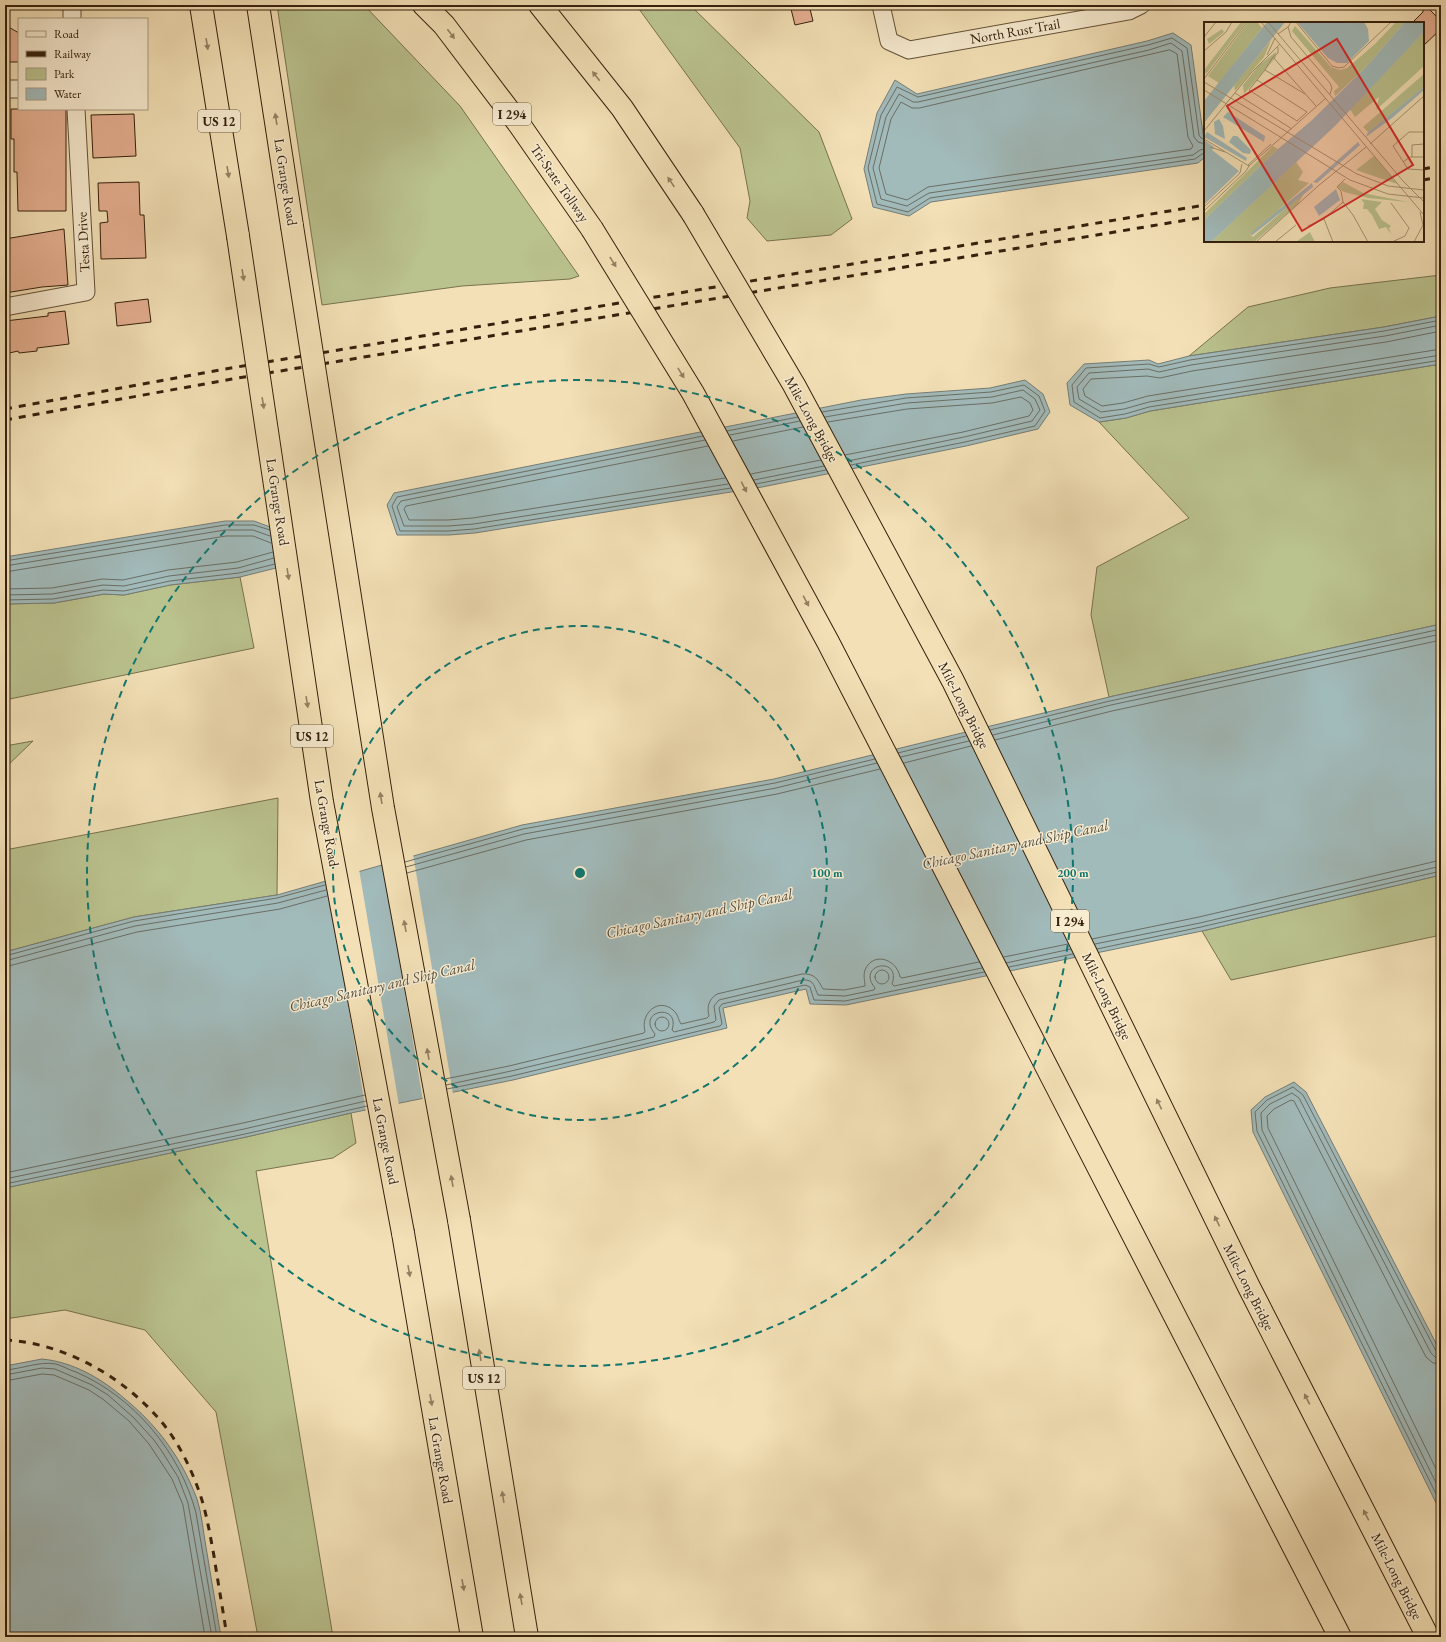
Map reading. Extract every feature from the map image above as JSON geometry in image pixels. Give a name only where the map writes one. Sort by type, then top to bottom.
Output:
[{"type":"highway","name":"La Grange Road","points":[[201,5],[238,236],[322,802],[403,1233],[472,1637]]},
{"type":"highway","name":"La Grange Road","points":[[258,5],[383,808],[459,1220],[527,1637]]},
{"type":"highway","name":"Tri-State Tollway","points":[[424,5],[444,25],[520,124],[592,229],[693,393],[828,642],[1340,1637]]},
{"type":"highway","name":"Mile-Long Bridge","points":[[540,5],[622,108],[693,214],[794,385],[953,681],[1249,1287],[1428,1637]]},
{"type":"street","points":[[72,5],[72,18]]},
{"type":"street","name":"North Rust Trail","points":[[882,5],[889,41],[909,50],[1129,11],[1141,5]]},
{"type":"street","points":[[5,89],[18,89]]},
{"type":"street","name":"Testa Drive","points":[[5,307],[86,292],[76,110]]},
{"type":"green space","points":[[277,5],[364,5],[460,106],[579,276],[570,279],[462,286],[322,305]]},
{"type":"green space","points":[[632,5],[690,5],[819,132],[852,219],[831,235],[767,241],[747,218],[750,201],[740,148],[639,9]]},
{"type":"green space","points":[[1441,275],[1441,316],[1384,327],[1189,356],[1248,307],[1330,288]]},
{"type":"green space","points":[[1441,364],[1441,624],[1109,697],[1091,615],[1097,567],[1189,518],[1099,422],[1126,418],[1150,411]]},
{"type":"green space","points":[[240,577],[254,648],[5,700],[5,604],[54,603],[104,594],[124,595],[170,585]]},
{"type":"green space","points":[[33,741],[5,768],[5,746]]},
{"type":"green space","points":[[278,798],[277,895],[134,917],[5,952],[5,850]]},
{"type":"green space","points":[[1441,875],[1441,935],[1231,980],[1202,931]]},
{"type":"green space","points":[[351,1113],[356,1143],[333,1158],[256,1171],[333,1637],[258,1637],[216,1412],[145,1330],[65,1310],[5,1319],[5,1188],[246,1137]]},
{"type":"water","points":[[1173,33],[1191,45],[1204,141],[1204,158],[1198,163],[931,202],[909,216],[873,207],[864,169],[877,113],[895,80],[917,94],[1147,41]]},
{"type":"water","points":[[1441,316],[1441,364],[1150,411],[1126,418],[1099,422],[1070,405],[1067,383],[1084,364],[1149,360],[1158,364],[1189,356],[1384,327]]},
{"type":"water","points":[[1025,380],[1043,394],[1050,412],[1038,429],[966,446],[762,487],[475,533],[449,535],[397,535],[387,505],[394,493],[861,400],[906,394],[990,388]]},
{"type":"water","points":[[225,521],[254,521],[292,535],[276,568],[240,577],[170,585],[124,595],[104,594],[54,603],[5,604],[5,557]]},
{"type":"water","name":"Chicago Sanitary and Ship Canal","points":[[1441,624],[1441,875],[1202,931],[846,1005],[810,1004],[806,989],[723,1008],[727,1028],[513,1080],[351,1113],[246,1137],[5,1188],[5,952],[134,917],[277,895],[522,825],[774,779],[1109,697]]},
{"type":"water","points":[[1294,1082],[1306,1092],[1441,1353],[1441,1513],[1253,1132],[1251,1110],[1265,1097]]},
{"type":"water","points":[[42,1359],[76,1367],[106,1384],[137,1409],[168,1444],[184,1470],[199,1505],[221,1637],[5,1637],[5,1366]]},
{"type":"pier","points":[[413,854],[453,1094],[423,1101],[383,862]]},
{"type":"pier","points":[[359,869],[399,1105],[366,1112],[327,878]]},
{"type":"building","points":[[790,5],[809,5],[813,21],[795,25]]},
{"type":"building","points":[[1423,5],[1425,5],[1441,21],[1441,29],[1424,45],[1424,22],[1413,22],[1423,12]]},
{"type":"building","points":[[5,25],[18,32],[18,62],[5,62]]},
{"type":"building","points":[[11,109],[66,110],[66,211],[18,211],[17,172],[14,172],[14,139],[11,139]]},
{"type":"building","points":[[134,114],[136,156],[93,158],[91,115]]},
{"type":"building","points":[[139,182],[140,215],[144,215],[146,258],[101,259],[100,223],[108,222],[107,211],[99,211],[98,183]]},
{"type":"building","points":[[64,229],[68,285],[42,287],[5,293],[5,239]]},
{"type":"building","points":[[148,299],[151,322],[117,326],[115,303]]},
{"type":"building","points":[[65,311],[69,344],[37,348],[37,351],[19,353],[18,351],[5,354],[5,321],[48,316],[48,313]]},
{"type":"railway","points":[[1424,169],[1441,166]]},
{"type":"railway","points":[[1424,180],[1441,177]]},
{"type":"railway","points":[[5,409],[231,368],[1204,205]]},
{"type":"railway","points":[[5,420],[232,379],[1204,217]]},
{"type":"railway","points":[[5,1340],[27,1342],[49,1348],[70,1355],[90,1365],[110,1376],[128,1389],[145,1404],[167,1428],[188,1465],[202,1502],[214,1556],[227,1637]]}]
